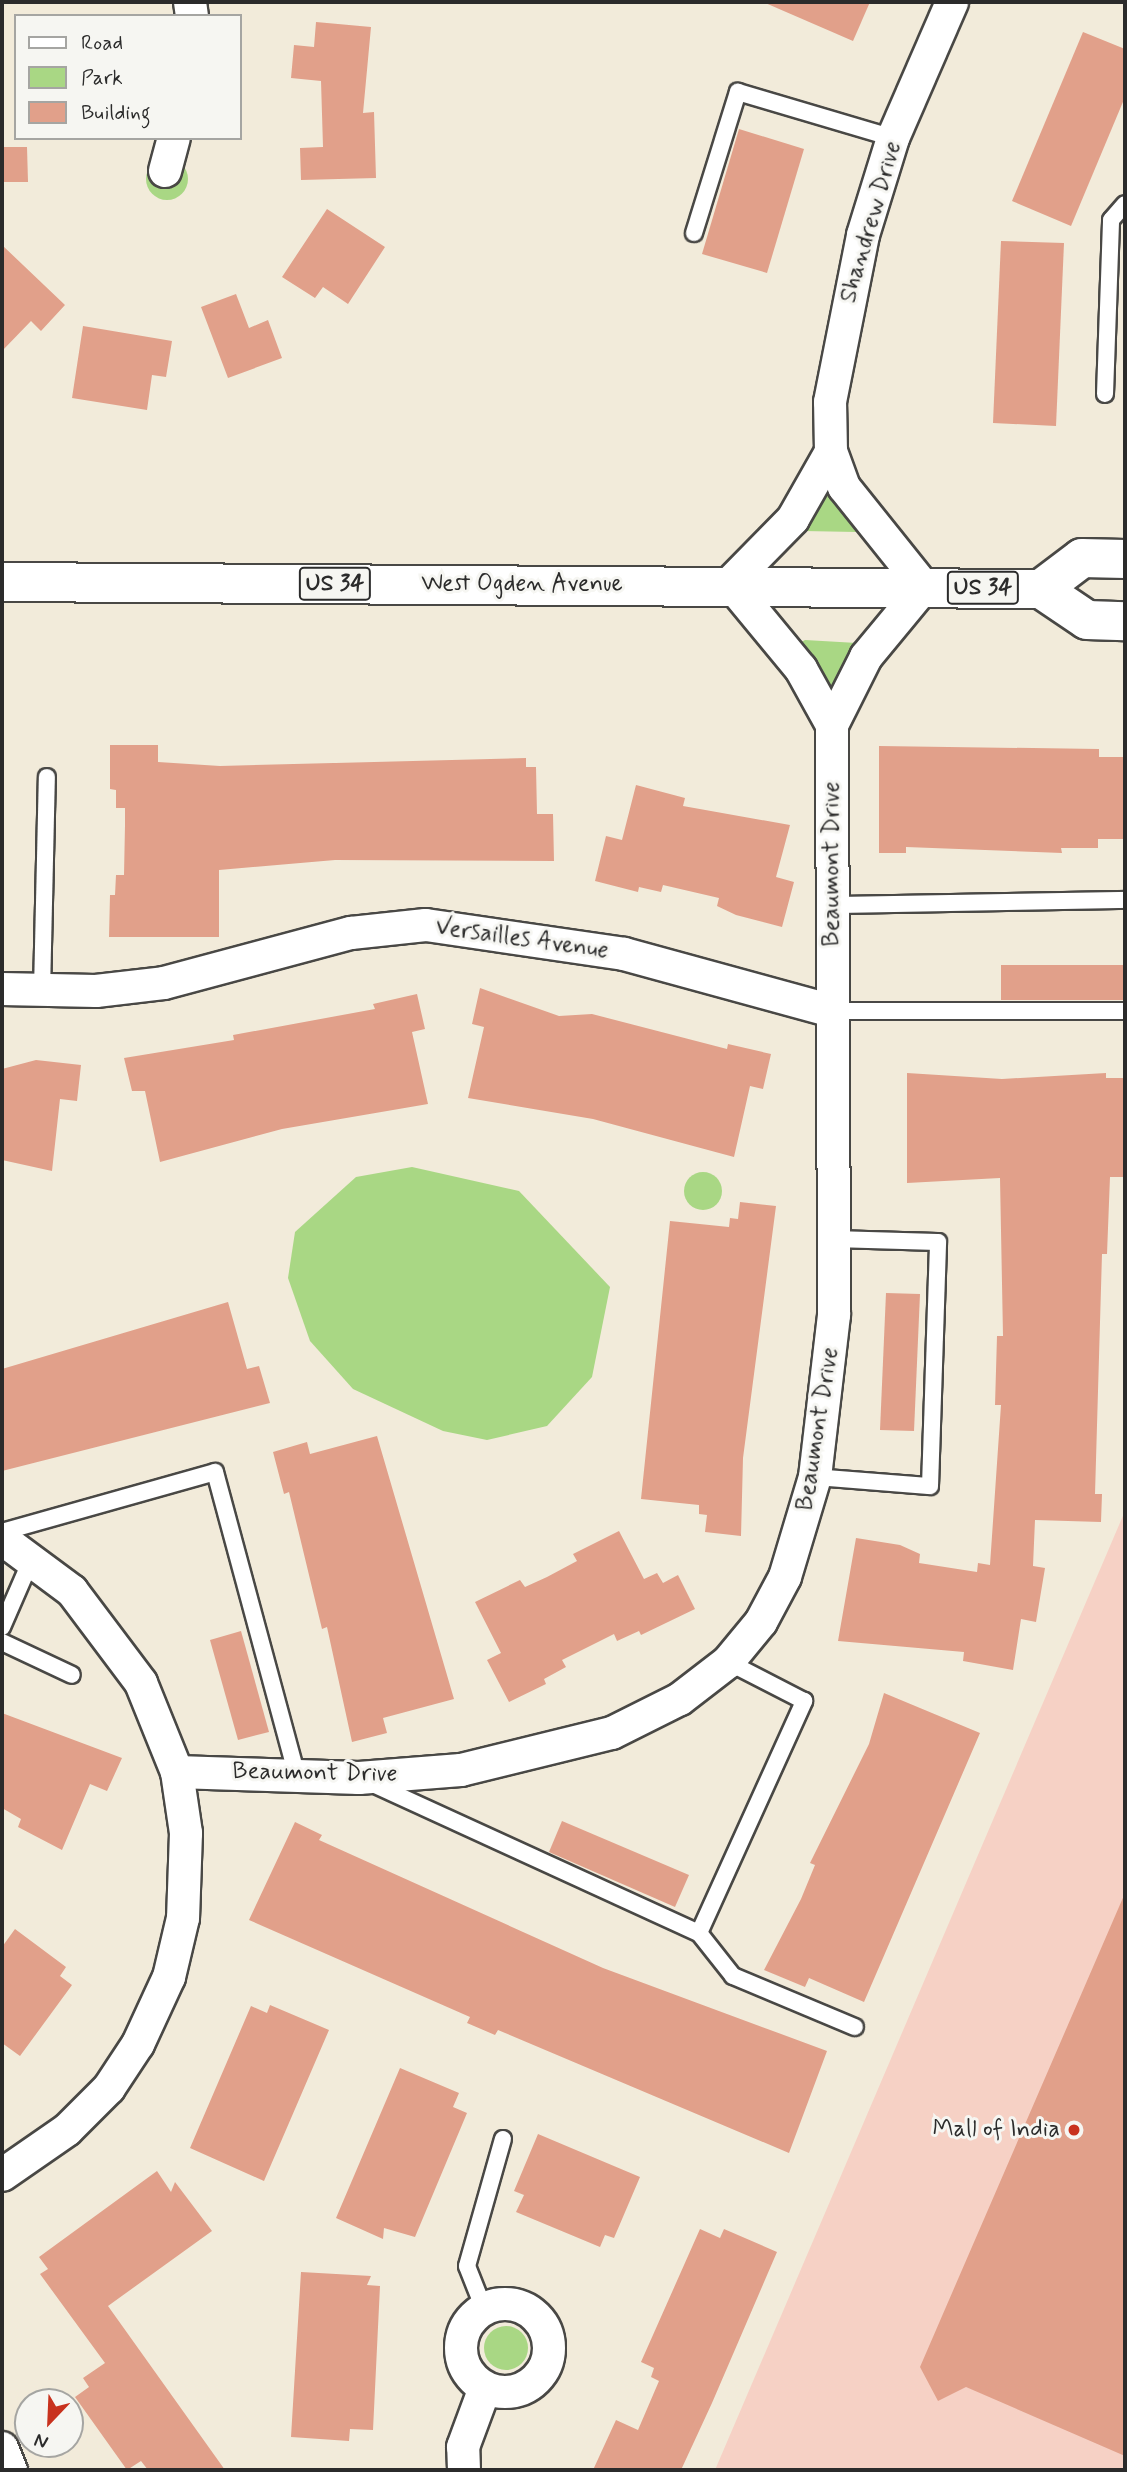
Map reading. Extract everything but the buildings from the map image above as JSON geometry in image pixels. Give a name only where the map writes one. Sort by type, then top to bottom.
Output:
[{"type":"main road","name":"US 34","points":[[1125,559],[1082,558],[1041,589],[1087,620],[1125,621]]},
{"type":"main road","name":"West Ogden Avenue","points":[[2,582],[730,583],[1041,589]]},
{"type":"street","name":"Shandrew Drive","points":[[924,587],[855,507],[831,452],[830,402],[845,314],[893,138],[952,2]]},
{"type":"street","points":[[165,171],[173,140]]},
{"type":"street","points":[[730,583],[793,519],[831,452]]},
{"type":"street","name":"Beaumont Drive","points":[[730,583],[801,669],[832,725]]},
{"type":"street","name":"Beaumont Drive","points":[[177,1772],[296,1772],[359,1778],[461,1770],[612,1733],[680,1699],[728,1662],[761,1622],[785,1577],[815,1477],[829,1391],[833,1239],[832,725],[866,657],[924,587]]},
{"type":"street","name":"Versailles Avenue","points":[[2,989],[42,991],[164,983],[351,933],[426,925],[611,951],[832,1011]]},
{"type":"street","points":[[2,1539],[32,1558],[111,1637],[141,1683],[177,1772],[186,1833],[183,1918],[158,2006],[108,2088],[67,2130],[2,2175]]},
{"type":"street","points":[[506,2304],[528,2310],[540,2319],[551,2348],[548,2363],[529,2386],[515,2392],[485,2388],[466,2369],[461,2342],[484,2309],[506,2304]]},
{"type":"street","points":[[464,2470],[463,2447],[485,2388]]},
{"type":"street","points":[[2,2448],[10,2470]]},
{"type":"lane","points":[[694,233],[738,92],[893,138]]},
{"type":"lane","points":[[1105,394],[1111,220],[1125,204]]},
{"type":"lane","points":[[42,991],[47,777]]},
{"type":"lane","points":[[832,905],[1125,900]]},
{"type":"lane","points":[[832,1011],[1125,1011]]},
{"type":"lane","points":[[815,1477],[930,1486],[938,1242],[833,1239]]},
{"type":"lane","points":[[2,1532],[215,1472],[296,1772]]},
{"type":"lane","points":[[2,1627],[32,1558]]},
{"type":"lane","points":[[2,1642],[72,1675]]},
{"type":"lane","points":[[699,1933],[804,1701],[728,1662]]},
{"type":"lane","points":[[359,1778],[699,1933],[733,1976],[855,2027]]},
{"type":"lane","points":[[484,2309],[467,2266],[503,2139]]},
{"type":"shaded area","points":[[1125,1511],[1125,2470],[715,2470],[828,2206]]},
{"type":"green space","points":[[167,158],[182,164],[188,179],[182,194],[167,200],[152,194],[146,179],[152,164]]},
{"type":"green space","points":[[832,471],[842,513],[857,532],[803,531]]},
{"type":"green space","points":[[805,640],[857,643],[832,696],[796,645]]},
{"type":"green space","points":[[412,1167],[519,1191],[610,1287],[592,1377],[547,1426],[487,1440],[443,1431],[353,1389],[310,1341],[288,1278],[295,1232],[356,1177]]},
{"type":"green space","points":[[703,1172],[717,1177],[722,1191],[717,1205],[703,1210],[689,1205],[684,1191],[689,1177]]},
{"type":"green space","points":[[506,2326],[515,2327],[522,2332],[527,2339],[527,2357],[522,2364],[515,2369],[506,2370],[497,2369],[490,2364],[485,2357],[484,2348],[485,2339],[490,2332],[497,2327]]},
{"type":"place","name":"Mall of India","points":[[1074,2130]]}]
